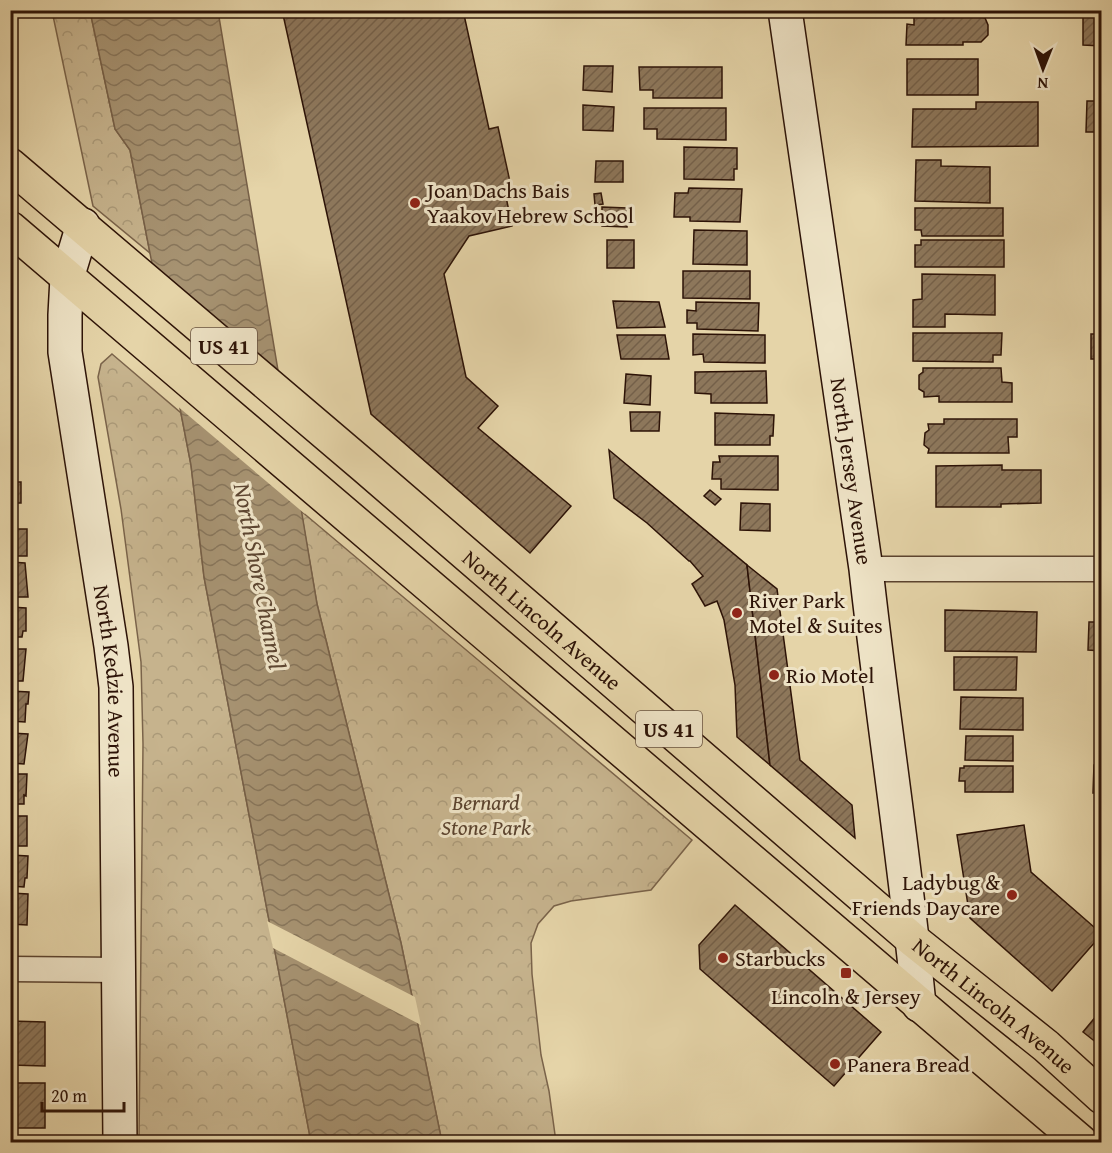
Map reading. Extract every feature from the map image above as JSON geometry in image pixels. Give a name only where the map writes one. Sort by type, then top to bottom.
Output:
[{"type":"main road","name":"North Jersey Avenue","points":[[785,10],[866,569],[920,1005]]},
{"type":"main road","name":"North Lincoln Avenue","points":[[10,165],[364,466],[913,940],[1046,1046],[1101,1097]]},
{"type":"main road","name":"North Kedzie Avenue","points":[[83,225],[67,278],[65,352],[116,687],[120,1143]]},
{"type":"main road","name":"North Lincoln Avenue","points":[[10,228],[1082,1143]]},
{"type":"street","points":[[866,569],[1101,570]]},
{"type":"street","points":[[10,969],[119,970]]},
{"type":"green space","points":[[52,11],[90,11],[115,129],[130,150],[150,253],[93,206]]},
{"type":"green space","points":[[112,354],[181,413],[191,465],[204,577],[311,1142],[139,1142],[143,744],[141,662],[121,509],[98,377],[101,364]]},
{"type":"green space","name":"Bernard Stone Park","points":[[301,511],[692,840],[651,890],[571,901],[554,906],[538,924],[531,943],[532,974],[541,1055],[556,1142],[442,1142],[401,943],[317,604]]},
{"type":"water","name":"North Shore Channel","points":[[90,11],[218,11],[317,604],[401,943],[442,1142],[311,1142],[204,577],[191,465],[130,150],[115,129]]},
{"type":"pier","points":[[148,262],[282,375],[305,514],[176,405]]},
{"type":"pier","points":[[267,921],[415,997],[421,1025],[273,948]]},
{"type":"building","points":[[282,10],[463,10],[489,129],[498,127],[512,191],[505,192],[512,226],[469,236],[444,274],[466,377],[498,406],[478,428],[571,506],[530,553],[371,414]]},
{"type":"building","points":[[914,10],[973,10],[973,15],[985,18],[988,35],[981,42],[963,42],[963,45],[906,45],[907,24],[914,25]]},
{"type":"building","points":[[1083,10],[1102,10],[1102,46],[1083,45]]},
{"type":"building","points":[[907,59],[978,59],[978,95],[907,95]]},
{"type":"building","points":[[584,66],[613,66],[612,92],[583,90]]},
{"type":"building","points":[[639,67],[722,67],[722,98],[653,98],[653,90],[640,90]]},
{"type":"building","points":[[1087,101],[1102,101],[1102,132],[1086,132]]},
{"type":"building","points":[[976,102],[1038,102],[1038,146],[912,147],[913,109],[976,109]]},
{"type":"building","points":[[583,105],[614,107],[613,131],[583,130]]},
{"type":"building","points":[[644,108],[726,108],[726,140],[657,139],[657,129],[644,129]]},
{"type":"building","points":[[684,147],[737,148],[737,169],[734,169],[734,180],[684,179]]},
{"type":"building","points":[[916,160],[941,160],[941,166],[990,167],[990,203],[915,201]]},
{"type":"building","points":[[596,161],[623,161],[623,182],[595,182]]},
{"type":"building","points":[[1098,173],[1102,173],[1102,201],[1097,201]]},
{"type":"building","points":[[689,188],[742,189],[740,222],[690,221],[690,217],[674,217],[675,193],[688,193]]},
{"type":"building","points":[[601,193],[603,204],[595,205],[594,194]]},
{"type":"building","points":[[602,207],[627,208],[627,227],[602,226]]},
{"type":"building","points":[[915,208],[1003,208],[1003,236],[922,236],[921,230],[915,230]]},
{"type":"building","points":[[694,230],[747,231],[747,265],[693,264]]},
{"type":"building","points":[[607,240],[634,240],[634,268],[607,268]]},
{"type":"building","points":[[921,240],[1004,240],[1004,267],[915,267],[915,245],[921,245]]},
{"type":"building","points":[[683,271],[750,271],[750,299],[683,298]]},
{"type":"building","points":[[922,274],[995,275],[995,315],[945,314],[945,327],[913,327],[913,300],[922,299]]},
{"type":"building","points":[[613,301],[659,302],[665,327],[617,328]]},
{"type":"building","points":[[696,302],[759,303],[758,331],[697,329],[697,323],[687,323],[687,310],[696,311]]},
{"type":"building","points":[[913,333],[1002,333],[1001,355],[993,355],[993,362],[913,361]]},
{"type":"building","points":[[693,334],[765,335],[765,363],[704,362],[703,354],[693,355]]},
{"type":"building","points":[[1091,334],[1102,334],[1102,359],[1091,359]]},
{"type":"building","points":[[617,335],[665,335],[669,359],[621,359]]},
{"type":"building","points":[[923,368],[1001,368],[1002,382],[1012,383],[1012,402],[939,402],[939,396],[924,397],[924,392],[919,389],[919,375],[923,372]]},
{"type":"building","points":[[1099,370],[1102,370],[1102,400],[1099,400]]},
{"type":"building","points":[[766,371],[767,403],[711,403],[711,394],[695,393],[695,372]]},
{"type":"building","points":[[626,374],[651,376],[650,405],[624,403]]},
{"type":"building","points":[[630,412],[660,412],[659,431],[631,431]]},
{"type":"building","points":[[715,413],[774,415],[770,445],[715,445]]},
{"type":"building","points":[[1097,414],[1102,414],[1102,441],[1097,441]]},
{"type":"building","points":[[944,419],[1017,419],[1017,437],[1008,437],[1009,453],[928,453],[929,449],[924,445],[925,433],[929,430],[928,424],[944,424]]},
{"type":"building","name":"River Park Motel & Suites","points":[[609,450],[747,565],[770,765],[737,737],[735,685],[724,620],[717,601],[705,606],[692,584],[703,576],[690,561],[647,523],[614,498]]},
{"type":"building","points":[[719,456],[778,456],[778,490],[721,489],[721,479],[712,479],[713,462],[720,462]]},
{"type":"building","points":[[1002,465],[1002,470],[1041,470],[1041,503],[1001,504],[1001,507],[936,507],[936,466]]},
{"type":"building","points":[[1098,467],[1102,467],[1102,503],[1100,503]]},
{"type":"building","points":[[10,482],[21,482],[21,503],[15,503],[15,512],[10,512]]},
{"type":"building","points":[[710,490],[721,499],[715,505],[704,496]]},
{"type":"building","points":[[741,503],[770,504],[770,531],[740,530]]},
{"type":"building","points":[[10,529],[27,529],[27,556],[10,556]]},
{"type":"building","points":[[10,562],[25,563],[28,597],[10,597]]},
{"type":"building","name":"Rio Motel","points":[[747,565],[777,589],[800,760],[852,805],[855,838],[770,765]]},
{"type":"building","points":[[10,607],[26,608],[26,631],[23,631],[22,637],[10,637]]},
{"type":"building","points":[[945,610],[1037,612],[1036,652],[945,651]]},
{"type":"building","points":[[1089,622],[1102,622],[1102,651],[1088,650]]},
{"type":"building","points":[[10,649],[26,649],[23,681],[10,681]]},
{"type":"building","points":[[954,657],[1017,657],[1016,690],[954,690]]},
{"type":"building","points":[[10,691],[29,692],[25,722],[10,721]]},
{"type":"building","points":[[961,697],[1023,698],[1023,730],[960,729]]},
{"type":"building","points":[[10,733],[28,734],[24,764],[10,763]]},
{"type":"building","points":[[966,736],[1013,736],[1013,761],[965,760]]},
{"type":"building","points":[[1094,765],[1102,765],[1102,793],[1093,793]]},
{"type":"building","points":[[964,766],[1013,766],[1013,792],[965,792],[965,781],[959,781],[960,768]]},
{"type":"building","points":[[10,774],[27,774],[24,804],[10,804]]},
{"type":"building","points":[[10,816],[27,816],[27,846],[10,846]]},
{"type":"building","name":"Ladybug & Friends Daycare","points":[[1024,825],[1031,872],[1102,934],[1052,991],[970,918],[957,835]]},
{"type":"building","points":[[10,855],[28,856],[27,878],[25,878],[24,887],[10,886]]},
{"type":"building","points":[[10,893],[28,894],[27,925],[10,924]]},
{"type":"building","points":[[735,905],[881,1032],[834,1086],[700,969],[699,945]]},
{"type":"building","points":[[1102,1009],[1102,1047],[1083,1032]]},
{"type":"building","points":[[10,1021],[45,1022],[45,1066],[10,1065]]},
{"type":"building","points":[[10,1083],[45,1083],[45,1128],[10,1128]]},
{"type":"place","name":"Joan Dachs Bais Yaakov Hebrew School","points":[[415,203]]},
{"type":"place","name":"River Park Motel & Suites","points":[[737,613]]},
{"type":"place","name":"Rio Motel","points":[[774,675]]},
{"type":"place","name":"Ladybug & Friends Daycare","points":[[1012,895]]},
{"type":"place","name":"Starbucks","points":[[723,958]]},
{"type":"place","name":"Lincoln & Jersey","points":[[846,973]]},
{"type":"place","name":"Panera Bread","points":[[835,1064]]}]
